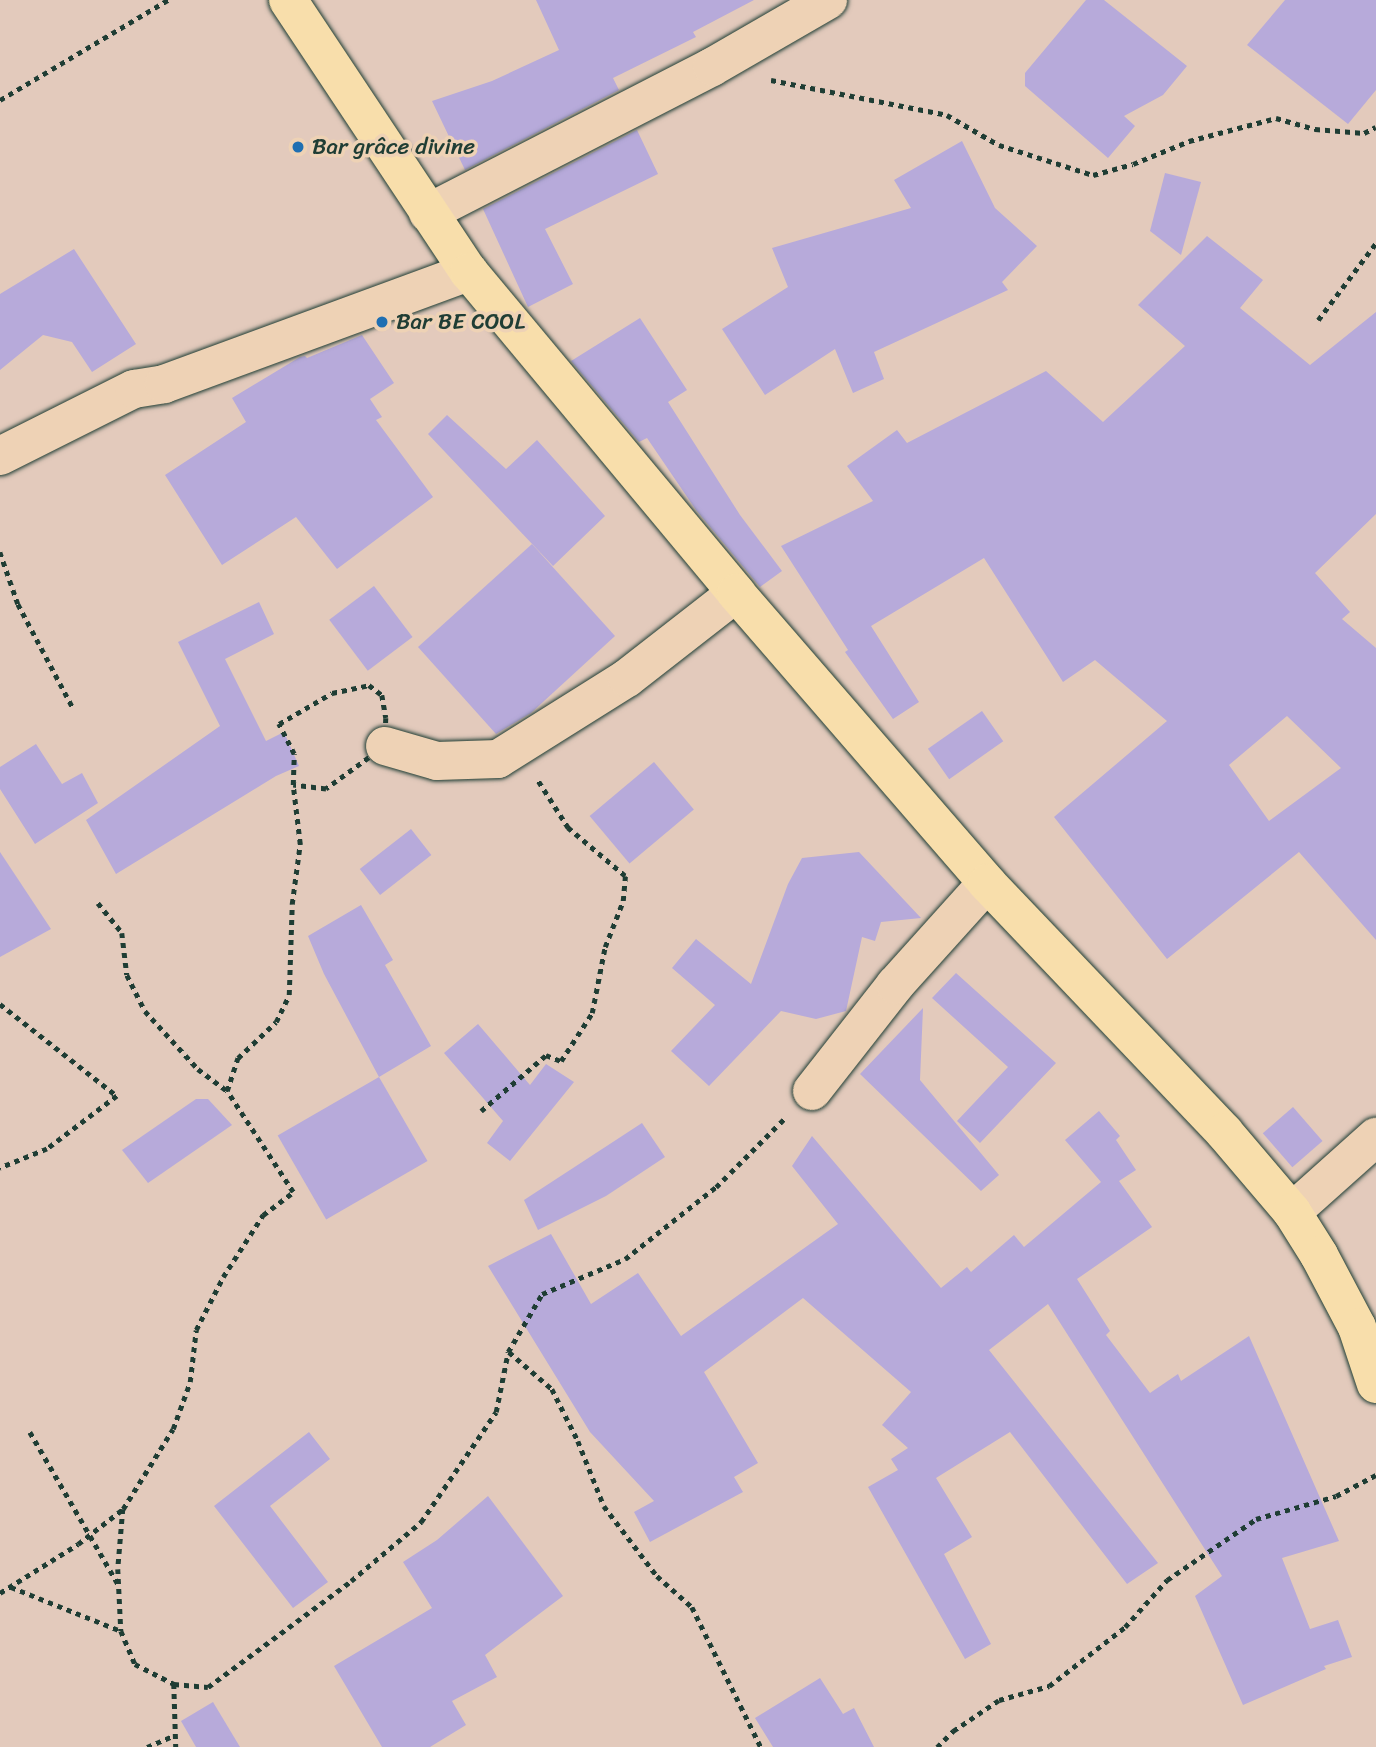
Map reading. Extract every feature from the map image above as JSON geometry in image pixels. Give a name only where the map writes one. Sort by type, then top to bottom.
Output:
[{"type":"main road","points":[[288,0],[469,272],[736,593],[987,883],[1224,1132],[1292,1212],[1319,1255],[1357,1327],[1376,1384]]},
{"type":"street","points":[[428,213],[712,67],[828,0]]},
{"type":"street","points":[[0,456],[134,389],[164,384],[469,272]]},
{"type":"street","points":[[385,746],[437,761],[498,759],[626,678],[736,593]]},
{"type":"street","points":[[812,1091],[895,985],[987,883]]},
{"type":"street","points":[[1292,1212],[1376,1137]]},
{"type":"path","points":[[0,100],[168,0]]},
{"type":"path","points":[[712,67],[947,115],[999,145],[1093,175],[1133,164],[1189,141],[1276,118],[1315,128],[1364,132],[1376,127]]},
{"type":"path","points":[[1318,320],[1376,243]]},
{"type":"path","points":[[0,552],[18,604],[73,708]]},
{"type":"path","points":[[227,1091],[238,1058],[276,1022],[289,995],[290,924],[300,844],[293,785],[294,754],[279,724],[332,693],[369,685],[382,695],[386,718],[385,746],[326,789],[293,785]]},
{"type":"path","points":[[481,1111],[546,1055],[561,1061],[592,1013],[605,947],[623,901],[625,876],[568,828],[537,779],[529,740]]},
{"type":"path","points":[[0,1593],[90,1535],[122,1509],[173,1429],[190,1382],[196,1331],[223,1278],[263,1215],[293,1192],[227,1091],[198,1069],[145,1011],[127,975],[122,933],[98,903]]},
{"type":"path","points":[[0,1004],[117,1096],[47,1149],[0,1168]]},
{"type":"path","points":[[122,1509],[118,1585],[121,1631],[135,1664],[174,1684],[208,1687],[351,1581],[421,1522],[496,1412],[509,1352],[542,1294],[625,1259],[716,1187],[812,1091]]},
{"type":"path","points":[[509,1352],[552,1389],[578,1441],[604,1506],[657,1576],[692,1607],[761,1747]]},
{"type":"path","points":[[30,1432],[118,1585]]},
{"type":"path","points":[[937,1747],[953,1731],[999,1700],[1049,1686],[1125,1628],[1167,1580],[1256,1520],[1336,1496],[1376,1475]]},
{"type":"path","points":[[11,1587],[121,1631]]},
{"type":"path","points":[[174,1684],[173,1736],[176,1747]]},
{"type":"path","points":[[147,1747],[173,1736]]},
{"type":"building","points":[[536,0],[754,0],[693,32],[696,37],[613,78],[619,90],[465,170],[432,101],[492,81],[559,50]]},
{"type":"building","points":[[1086,0],[1104,0],[1187,66],[1163,95],[1124,116],[1135,126],[1108,158],[1025,86],[1025,73]]},
{"type":"building","points":[[1285,0],[1376,0],[1376,90],[1348,124],[1247,45]]},
{"type":"building","points":[[637,130],[658,174],[545,229],[573,284],[528,307],[483,209]]},
{"type":"building","points":[[962,141],[995,208],[1037,246],[1002,282],[1008,290],[874,352],[884,379],[853,393],[835,349],[765,395],[722,329],[788,287],[772,248],[911,208],[894,180]]},
{"type":"building","points":[[1165,173],[1201,182],[1181,255],[1150,231]]},
{"type":"building","points":[[1207,236],[1263,280],[1240,308],[1310,365],[1376,312],[1376,514],[1315,573],[1350,612],[1342,619],[1376,648],[1376,940],[1299,852],[1167,959],[1054,817],[1167,721],[1095,660],[1063,682],[984,558],[871,626],[919,702],[893,719],[845,652],[848,650],[781,546],[873,501],[847,466],[897,430],[907,443],[1046,371],[1103,422],[1185,346],[1138,305]],"holes":[[[1287,716],[1341,768],[1269,821],[1229,765]]]},
{"type":"building","points":[[74,249],[136,344],[92,372],[72,342],[43,335],[0,370],[0,294]]},
{"type":"building","points":[[640,318],[687,390],[668,402],[740,515],[782,571],[760,587],[696,510],[647,438],[639,442],[571,361]]},
{"type":"building","points":[[362,335],[394,383],[370,399],[382,417],[376,420],[433,497],[337,569],[296,517],[222,565],[165,475],[246,422],[232,398],[300,357],[307,358]]},
{"type":"building","points":[[447,415],[506,469],[537,440],[605,516],[553,566],[428,434]]},
{"type":"building","points":[[532,544],[615,636],[531,713],[496,734],[418,647]]},
{"type":"building","points":[[374,586],[413,637],[368,671],[329,620]]},
{"type":"building","points":[[259,602],[274,634],[225,659],[266,741],[284,732],[299,766],[276,776],[116,874],[86,820],[220,726],[178,642]]},
{"type":"building","points":[[982,711],[1003,741],[949,779],[928,749]]},
{"type":"building","points":[[36,744],[62,784],[82,773],[98,803],[35,844],[0,789],[0,767]]},
{"type":"building","points":[[654,762],[694,809],[630,863],[590,816]]},
{"type":"building","points":[[411,829],[431,855],[380,895],[360,869]]},
{"type":"building","points":[[0,852],[51,929],[0,957]]},
{"type":"building","points":[[859,852],[921,918],[881,922],[875,941],[862,937],[846,1011],[816,1019],[781,1011],[709,1086],[671,1051],[715,1005],[672,968],[696,939],[751,984],[788,884],[802,858]]},
{"type":"building","points":[[361,905],[393,960],[385,965],[431,1046],[379,1077],[324,974],[308,936]]},
{"type":"building","points":[[956,973],[1056,1063],[980,1143],[957,1121],[1008,1067],[932,998]]},
{"type":"building","points":[[923,1008],[920,1080],[999,1175],[981,1191],[860,1074]]},
{"type":"building","points":[[478,1024],[530,1085],[546,1064],[574,1082],[510,1161],[487,1143],[503,1121],[444,1053]]},
{"type":"building","points":[[379,1077],[428,1161],[326,1220],[278,1136]]},
{"type":"building","points":[[196,1099],[208,1099],[232,1125],[148,1183],[122,1150]]},
{"type":"building","points":[[1293,1107],[1323,1141],[1292,1167],[1263,1133]]},
{"type":"building","points":[[1099,1111],[1120,1136],[1116,1140],[1136,1170],[1119,1181],[1152,1227],[1077,1279],[1110,1331],[1106,1335],[1150,1393],[1178,1374],[1181,1381],[1249,1336],[1339,1541],[1282,1558],[1310,1629],[1338,1620],[1352,1657],[1324,1666],[1326,1669],[1243,1705],[1195,1596],[1222,1576],[1048,1304],[989,1350],[1158,1563],[1127,1584],[1010,1432],[936,1478],[972,1537],[944,1554],[991,1644],[965,1659],[868,1487],[898,1470],[891,1459],[908,1448],[882,1425],[911,1392],[803,1298],[704,1372],[758,1463],[734,1477],[743,1492],[650,1542],[634,1512],[654,1501],[590,1432],[488,1266],[551,1234],[591,1304],[638,1273],[681,1336],[838,1224],[792,1166],[812,1136],[941,1288],[967,1267],[971,1272],[1014,1235],[1024,1247],[1101,1182],[1065,1140]]},
{"type":"building","points":[[642,1123],[665,1157],[606,1196],[538,1230],[524,1200]]},
{"type":"building","points":[[309,1432],[330,1459],[270,1506],[328,1582],[293,1608],[214,1506]]},
{"type":"building","points":[[488,1496],[563,1596],[485,1655],[497,1677],[452,1701],[466,1725],[430,1747],[382,1747],[334,1666],[432,1608],[403,1562],[437,1540]]},
{"type":"building","points":[[820,1678],[843,1714],[854,1708],[874,1747],[773,1747],[755,1718]]},
{"type":"building","points":[[213,1702],[240,1747],[196,1747],[181,1721]]},
{"type":"place","name":"Bar grâce divine","points":[[298,147]]},
{"type":"place","name":"Bar BE COOL","points":[[382,322]]}]
